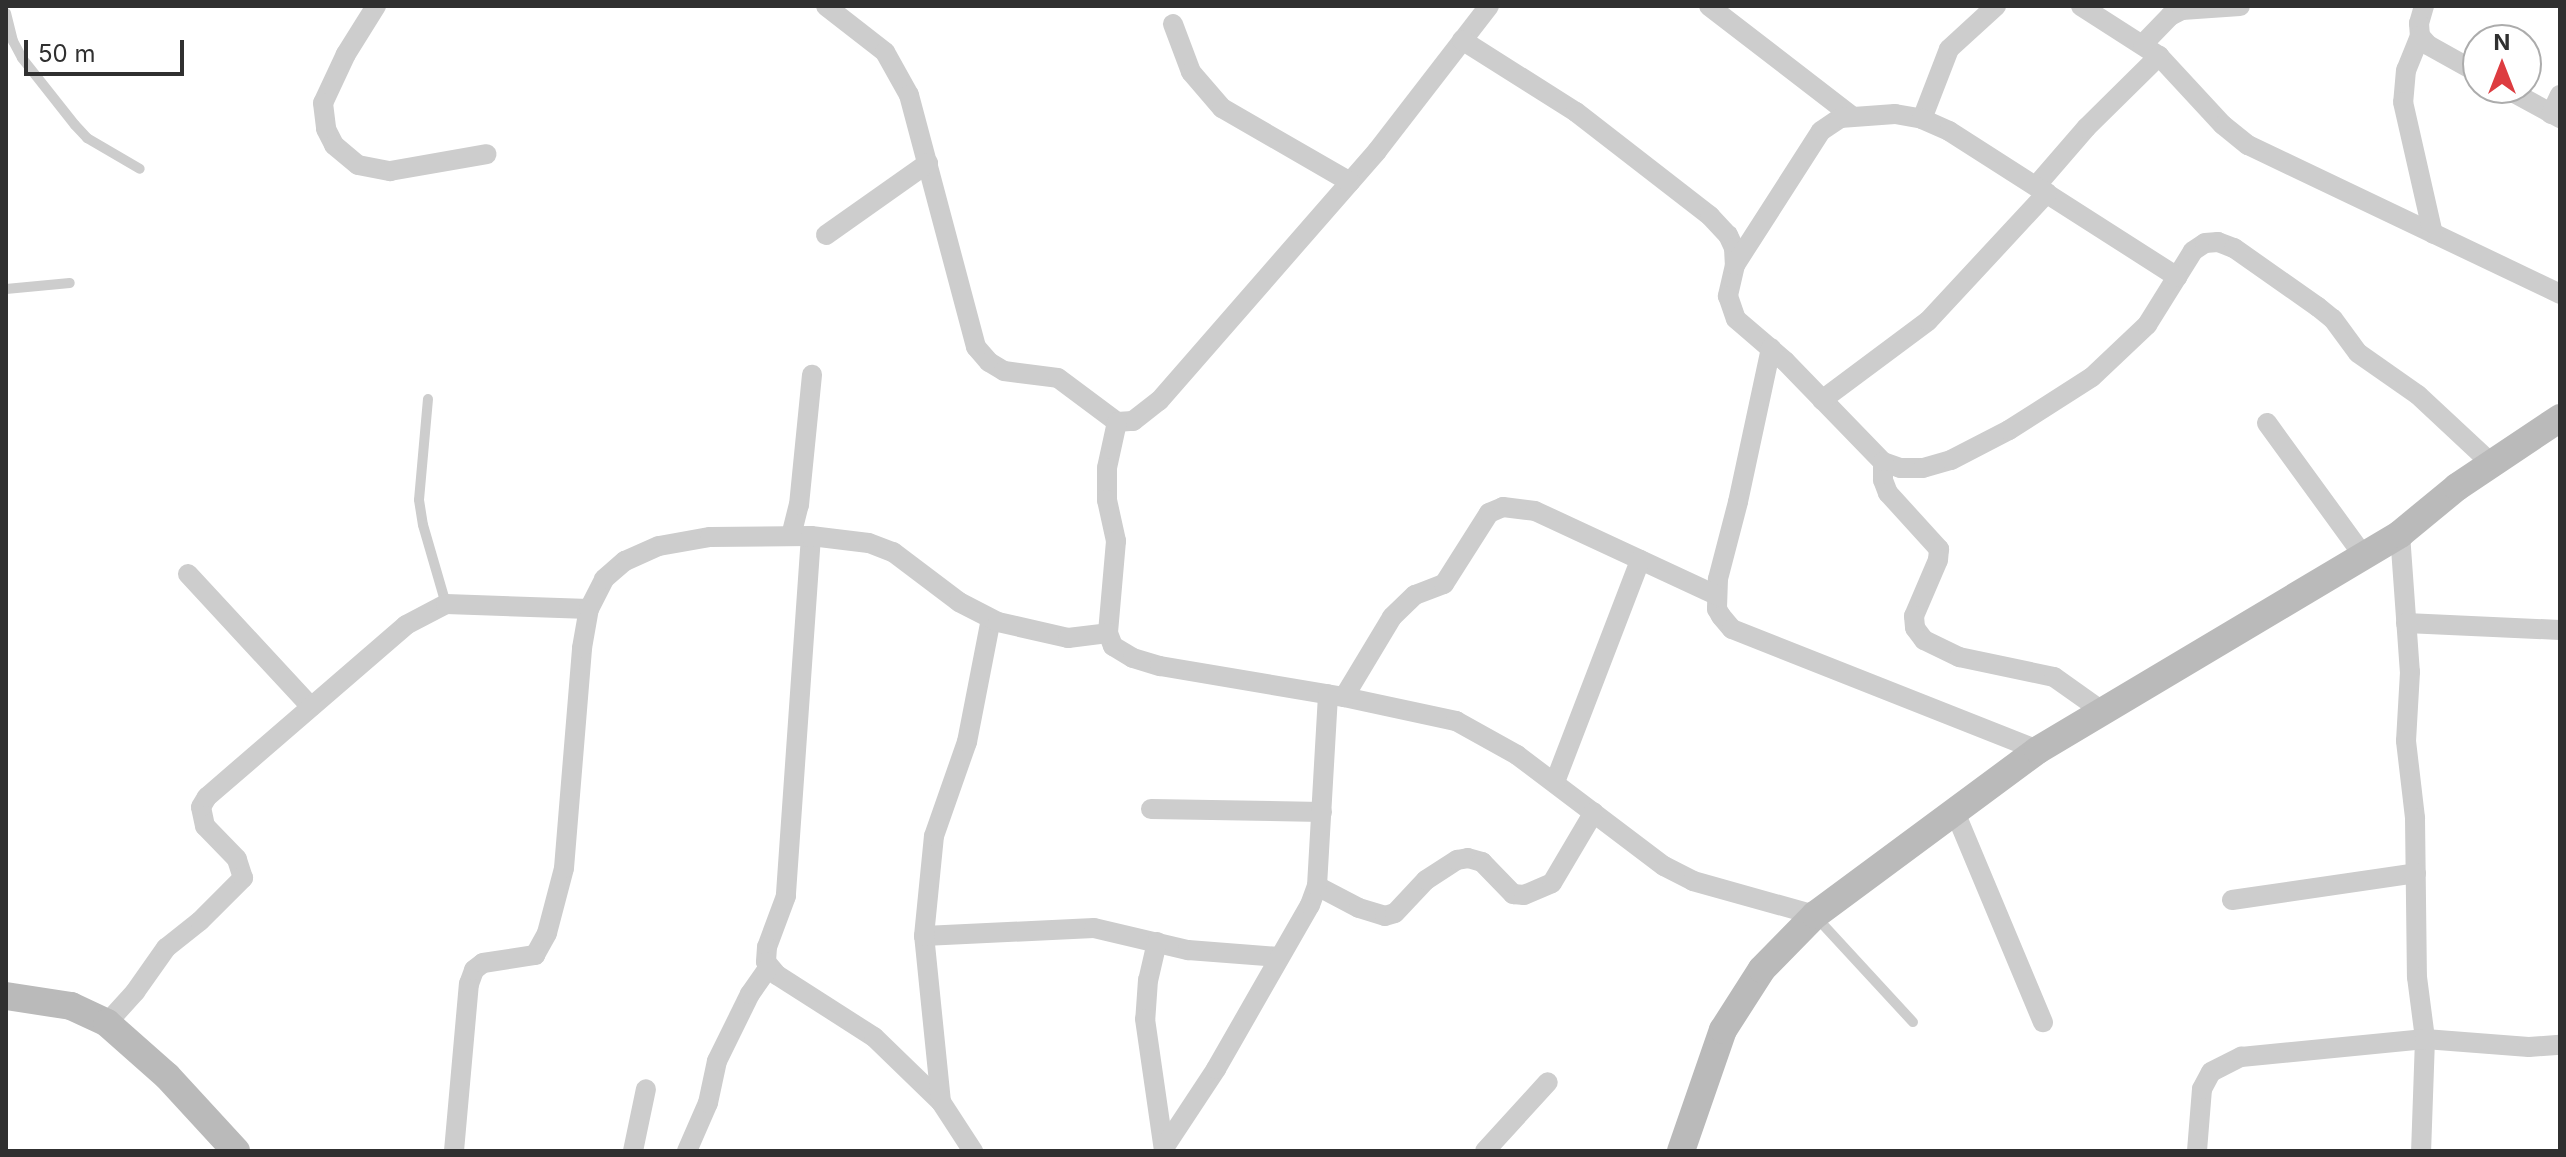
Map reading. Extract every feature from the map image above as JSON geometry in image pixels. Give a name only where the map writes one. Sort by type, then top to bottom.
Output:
[{"type":"street","points":[[376,6],[346,54],[323,103],[326,129],[334,145],[358,165],[390,171],[487,154]]},
{"type":"street","points":[[826,6],[885,52],[909,95],[976,347],[989,362],[1004,371],[1058,378],[1117,422],[1133,421],[1159,401],[1350,182],[1462,40],[1478,10]]},
{"type":"street","points":[[1709,6],[1852,116]]},
{"type":"street","points":[[1922,119],[1949,49],[1996,6]]},
{"type":"street","points":[[2081,6],[2151,50],[2223,125],[2248,145],[2560,294]]},
{"type":"street","points":[[1822,400],[1928,321],[2041,189],[2086,128],[2104,114],[2151,50],[2170,16],[2182,10],[2240,6]]},
{"type":"street","points":[[2424,6],[2419,23],[2420,36],[2406,70],[2403,102],[2433,234]]},
{"type":"street","points":[[1173,24],[1191,72],[1222,108],[1350,182]]},
{"type":"street","points":[[2420,36],[2428,45],[2462,64]]},
{"type":"street","points":[[1462,40],[1576,112],[1710,216],[1728,235],[1735,265]]},
{"type":"street","points":[[2177,277],[1949,131],[1922,119],[1895,114],[1840,118],[1821,131],[1735,265],[1729,283],[1731,308],[1736,319],[1771,348],[1883,462],[1900,468],[1923,468],[1951,460],[2009,430],[2092,377],[2147,325],[2177,277],[2193,251],[2205,243],[2218,242],[2234,248],[2333,319],[2358,353],[2418,395],[2492,464]]},
{"type":"street","points":[[826,235],[928,163]]},
{"type":"street","points":[[1771,348],[1716,595],[1717,609],[1732,629],[2038,750]]},
{"type":"street","points":[[687,1151],[708,1103],[717,1061],[750,994],[768,968],[767,947],[786,896],[801,536],[799,505],[812,375]]},
{"type":"street","points":[[1681,1151],[1703,1080],[1723,1030],[1762,969],[1815,915],[2038,750],[2400,534],[2492,464],[2560,418]]},
{"type":"street","points":[[1117,422],[1107,468],[1107,500],[1116,541],[1108,633],[1113,646],[1147,662],[1456,721],[1517,755],[1628,841],[1693,881],[1815,915]]},
{"type":"street","points":[[2267,423],[2363,555]]},
{"type":"street","points":[[1883,462],[1883,480],[1888,493],[1939,549],[1938,560],[1914,616],[1915,628],[1924,640],[1959,657],[2054,677],[2102,711]]},
{"type":"street","points":[[1164,1149],[1216,1069],[1310,905],[1317,886],[1336,696],[1392,617],[1415,595],[1444,584],[1489,513],[1514,506],[1535,511],[1716,595]]},
{"type":"street","points":[[2400,534],[2410,672],[2406,741],[2415,818],[2417,977],[2425,1039],[2421,1151]]},
{"type":"street","points":[[454,1151],[469,984],[474,970],[483,963],[535,955],[547,933],[560,881],[582,648],[589,609],[604,579],[638,553],[677,541],[710,537],[801,536],[869,543],[893,552],[959,602],[991,619],[1040,634],[1068,638],[1108,633]]},
{"type":"street","points":[[1555,782],[1640,560]]},
{"type":"street","points":[[188,574],[311,707]]},
{"type":"street","points":[[107,1023],[135,992],[166,948],[200,921],[243,878],[237,859],[205,826],[201,807],[207,797],[406,625],[446,604],[589,609]]},
{"type":"street","points":[[941,1102],[924,936],[936,823],[967,742],[991,619]]},
{"type":"street","points":[[2406,623],[2560,630]]},
{"type":"street","points":[[1151,809],[1322,812]]},
{"type":"street","points":[[1317,886],[1359,908],[1385,916],[1395,913],[1426,880],[1457,860],[1468,858],[1482,862],[1513,894],[1524,895],[1552,883],[1594,812]]},
{"type":"street","points":[[1955,812],[2043,1022]]},
{"type":"street","points":[[2232,900],[2416,873]]},
{"type":"street","points":[[924,936],[1094,928],[1188,950],[1279,957]]},
{"type":"street","points":[[1157,942],[1148,980],[1145,1019],[1164,1149]]},
{"type":"street","points":[[768,968],[874,1037],[941,1102],[973,1151]]},
{"type":"street","points":[[6,996],[71,1006],[107,1023],[167,1076],[236,1151]]},
{"type":"street","points":[[2197,1151],[2202,1089],[2211,1072],[2241,1057],[2425,1039],[2515,1046],[2560,1045]]},
{"type":"street","points":[[1485,1151],[1548,1082]]},
{"type":"street","points":[[633,1151],[646,1089]]},
{"type":"lane","points":[[6,13],[13,41],[22,58],[75,125],[87,138],[140,169]]},
{"type":"lane","points":[[6,289],[70,283]]},
{"type":"lane","points":[[428,399],[419,500],[423,525],[446,604]]},
{"type":"lane","points":[[1815,915],[1913,1022]]}]
